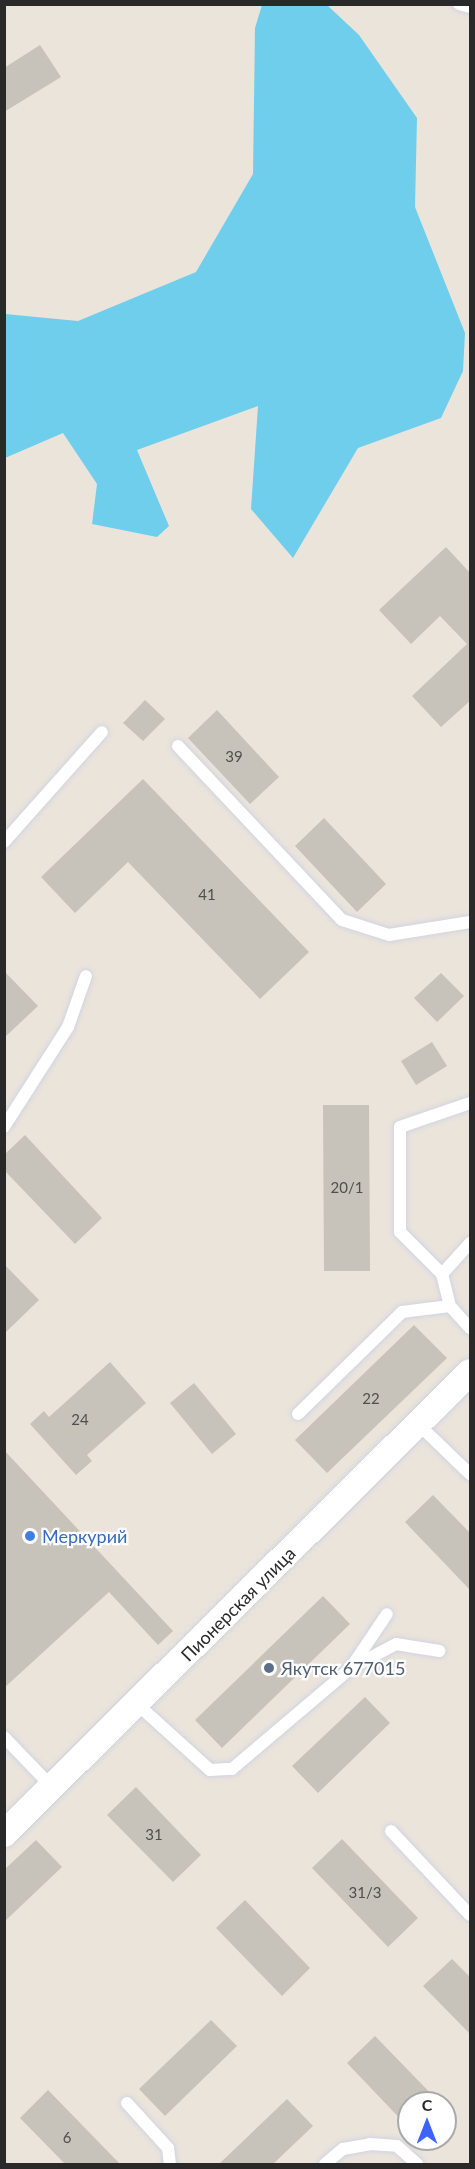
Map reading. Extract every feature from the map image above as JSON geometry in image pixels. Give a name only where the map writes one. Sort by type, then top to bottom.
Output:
[{"type":"street","name":"Пионерская улица","points":[[4,1834],[471,1372]]},
{"type":"lane","points":[[459,4],[471,6]]},
{"type":"lane","points":[[4,842],[102,732]]},
{"type":"lane","points":[[178,746],[342,920],[389,935],[471,922]]},
{"type":"lane","points":[[4,1126],[68,1027],[86,976]]},
{"type":"lane","points":[[471,1103],[400,1127],[400,1232],[442,1274],[450,1306],[471,1328]]},
{"type":"lane","points":[[442,1274],[471,1244]]},
{"type":"lane","points":[[298,1414],[402,1312],[450,1306]]},
{"type":"lane","points":[[417,1423],[471,1474]]},
{"type":"lane","points":[[350,1669],[387,1614]]},
{"type":"lane","points":[[137,1704],[210,1770],[232,1769],[350,1669],[396,1644],[439,1651]]},
{"type":"lane","points":[[4,1737],[51,1786]]},
{"type":"lane","points":[[391,1831],[471,1915]]},
{"type":"lane","points":[[127,2103],[168,2148],[170,2164]]},
{"type":"lane","points":[[325,2164],[344,2148],[370,2144],[397,2146],[417,2164]]},
{"type":"water","points":[[262,5],[327,5],[359,35],[417,118],[415,207],[465,333],[463,371],[441,418],[358,448],[293,558],[251,509],[258,406],[137,450],[169,526],[157,537],[92,524],[97,484],[63,433],[5,458],[5,314],[78,321],[196,272],[253,174],[255,28]]},
{"type":"building","points":[[40,45],[61,77],[4,112],[4,68]]},
{"type":"building","points":[[446,547],[471,574],[471,700],[441,727],[412,696],[467,644],[440,616],[411,644],[379,610]]},
{"type":"building","points":[[145,700],[165,719],[143,741],[123,723]]},
{"type":"building","points":[[217,710],[279,777],[250,804],[188,738]]},
{"type":"building","points":[[143,779],[309,952],[260,999],[128,862],[75,913],[41,877]]},
{"type":"building","points":[[324,818],[386,884],[357,912],[295,846]]},
{"type":"building","points":[[4,971],[38,1006],[4,1038]]},
{"type":"building","points":[[441,973],[464,996],[437,1022],[414,998]]},
{"type":"building","points":[[432,1042],[447,1066],[416,1085],[401,1061]]},
{"type":"building","points":[[323,1105],[369,1105],[370,1271],[324,1271]]},
{"type":"building","points":[[25,1135],[102,1218],[75,1244],[4,1170],[4,1155]]},
{"type":"building","points":[[4,1264],[39,1300],[4,1334]]},
{"type":"building","points":[[414,1325],[447,1358],[327,1473],[295,1440]]},
{"type":"building","points":[[110,1362],[146,1403],[87,1455],[92,1461],[76,1475],[30,1424],[44,1411],[49,1417]]},
{"type":"building","points":[[194,1383],[236,1434],[212,1454],[170,1403]]},
{"type":"building","name":"Меркурий","points":[[4,1450],[173,1631],[158,1645],[109,1592],[4,1688]]},
{"type":"building","points":[[433,1495],[471,1534],[471,1591],[405,1522]]},
{"type":"building","points":[[323,1596],[350,1624],[222,1748],[195,1720]]},
{"type":"building","points":[[365,1697],[390,1723],[318,1793],[292,1766]]},
{"type":"building","points":[[136,1787],[201,1855],[173,1882],[107,1815]]},
{"type":"building","points":[[342,1839],[418,1918],[388,1947],[312,1868]]},
{"type":"building","points":[[36,1840],[62,1867],[4,1922],[4,1870]]},
{"type":"building","points":[[245,1900],[310,1968],[282,1996],[216,1928]]},
{"type":"building","points":[[452,1959],[471,1978],[471,2035],[423,1986]]},
{"type":"building","points":[[211,2020],[237,2046],[165,2116],[139,2089]]},
{"type":"building","points":[[375,2036],[428,2091],[397,2091],[397,2115],[347,2063]]},
{"type":"building","points":[[48,2090],[120,2164],[65,2164],[20,2118]]},
{"type":"building","points":[[287,2099],[313,2126],[273,2164],[219,2164]]},
{"type":"place","name":"Меркурий","points":[[30,1536]]},
{"type":"place","name":"Якутск 677015","points":[[269,1668]]}]
